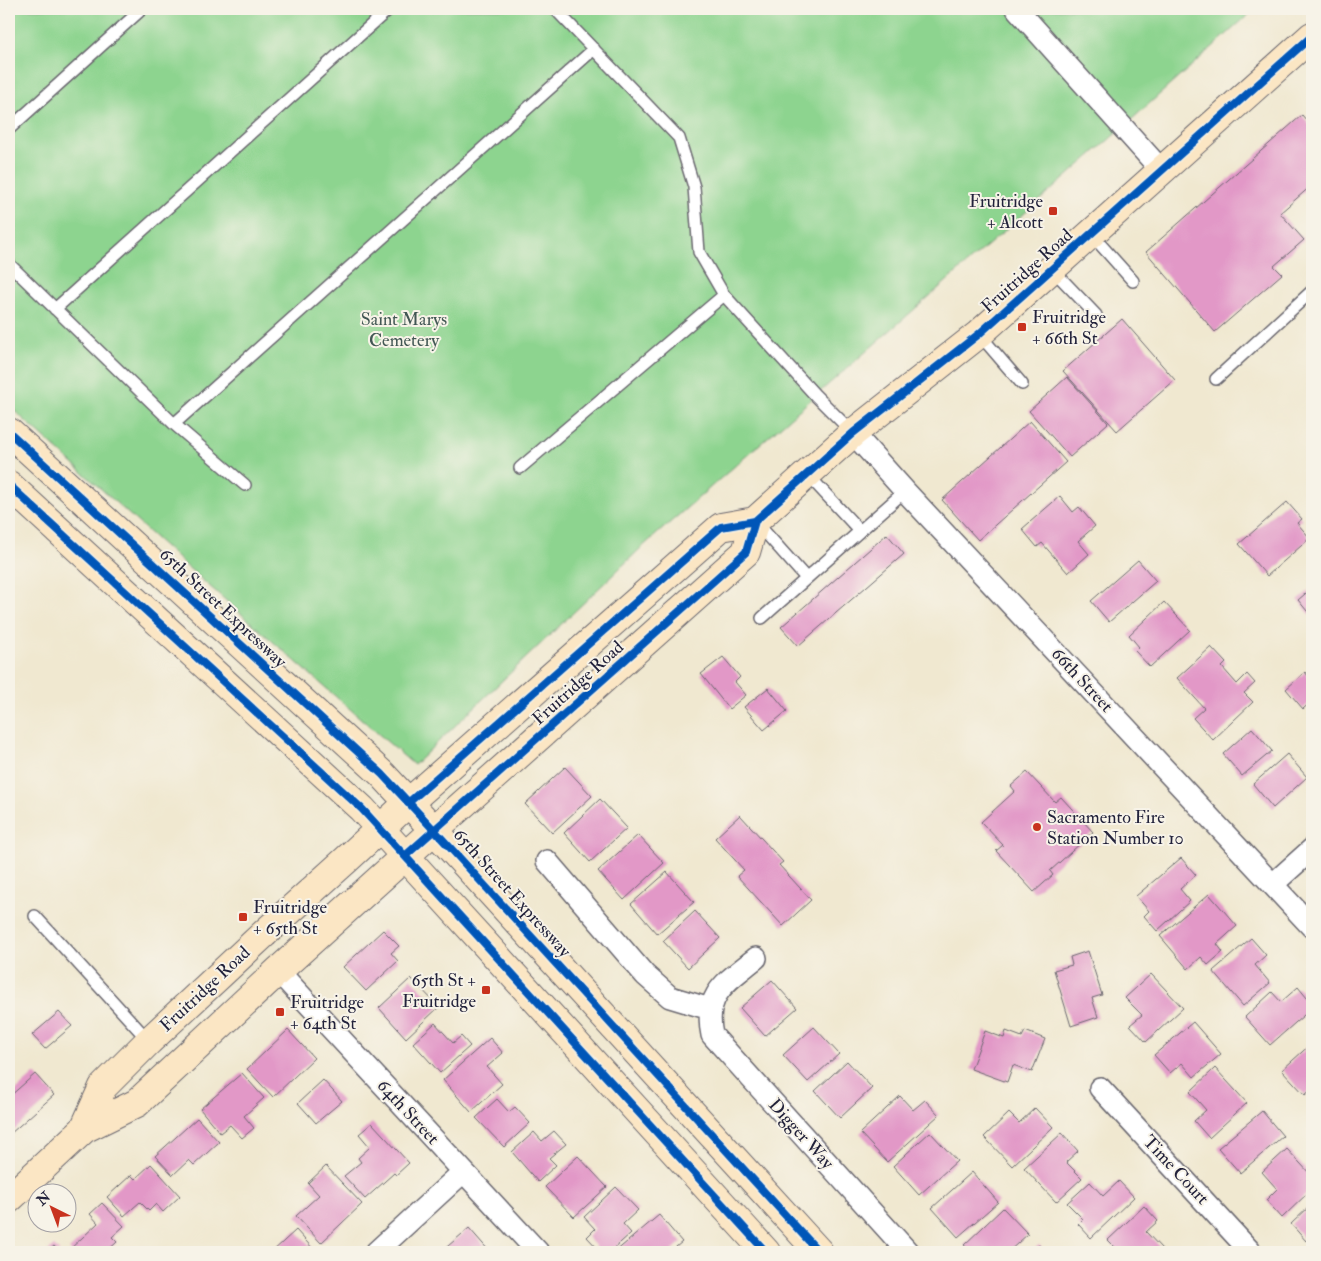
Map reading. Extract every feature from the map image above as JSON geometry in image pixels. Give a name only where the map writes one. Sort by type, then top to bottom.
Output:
[{"type":"main road","name":"Fruitridge Road","points":[[84,1129],[103,1087],[267,931],[408,803],[721,527],[755,520],[853,433],[979,334],[1312,36]]},
{"type":"main road","name":"65th Street Expressway","points":[[9,432],[382,774],[819,1252]]},
{"type":"main road","points":[[9,485],[362,810],[766,1252]]},
{"type":"main road","name":"Fruitridge Road","points":[[11,1192],[84,1129],[137,1103],[278,971],[405,856],[746,552],[755,520]]},
{"type":"street","points":[[1017,9],[1162,171]]},
{"type":"street","name":"66th Street","points":[[853,433],[1312,927]]},
{"type":"street","points":[[1273,884],[1312,849]]},
{"type":"street","points":[[547,862],[645,975],[670,997],[710,1009],[718,990],[756,958]]},
{"type":"street","name":"64th Street","points":[[278,971],[538,1252]]},
{"type":"street","name":"Digger Way","points":[[710,1009],[709,1022],[712,1035],[908,1252]]},
{"type":"street","name":"Time Court","points":[[1100,1088],[1251,1252]]},
{"type":"street","points":[[376,1252],[463,1172]]},
{"type":"lane","points":[[9,128],[142,9]]},
{"type":"lane","points":[[55,309],[389,9]]},
{"type":"lane","points":[[555,9],[679,138],[694,187],[700,252],[724,295],[815,395],[853,433]]},
{"type":"lane","points":[[174,424],[594,50]]},
{"type":"lane","points":[[1091,234],[1133,281]]},
{"type":"lane","points":[[9,264],[174,424],[246,485]]},
{"type":"lane","points":[[1052,269],[1096,315]]},
{"type":"lane","points":[[1216,379],[1312,291]]},
{"type":"lane","points":[[520,468],[724,295]]},
{"type":"lane","points":[[979,334],[1022,384]]},
{"type":"lane","points":[[808,474],[860,531]]},
{"type":"lane","points":[[762,618],[905,491]]},
{"type":"lane","points":[[755,520],[806,578]]},
{"type":"lane","points":[[36,916],[149,1042]]},
{"type":"green space","name":"Saint Marys Cemetery","points":[[9,9],[1255,9],[1112,137],[642,547],[414,765],[183,563],[9,406]]},
{"type":"building","points":[[1302,115],[1312,127],[1312,185],[1280,213],[1304,240],[1274,266],[1282,274],[1215,332],[1146,252]]},
{"type":"building","points":[[1122,319],[1175,380],[1117,431],[1063,371]]},
{"type":"building","points":[[1067,377],[1108,423],[1070,457],[1029,411]]},
{"type":"building","points":[[1030,421],[1066,462],[978,540],[942,500]]},
{"type":"building","points":[[1060,496],[1073,512],[1079,507],[1095,526],[1078,541],[1089,554],[1068,573],[1042,543],[1037,547],[1022,529]]},
{"type":"building","points":[[1287,502],[1302,519],[1297,523],[1310,538],[1267,576],[1239,544]]},
{"type":"building","points":[[887,534],[904,554],[798,646],[781,627]]},
{"type":"building","points":[[1138,560],[1156,581],[1109,622],[1091,601]]},
{"type":"building","points":[[1312,588],[1312,617],[1298,600]]},
{"type":"building","points":[[1164,602],[1190,630],[1150,667],[1135,651],[1139,647],[1129,635]]},
{"type":"building","points":[[1211,647],[1226,663],[1222,667],[1237,684],[1247,674],[1255,683],[1244,693],[1253,702],[1213,740],[1193,718],[1204,708],[1177,678]]},
{"type":"building","points":[[723,657],[740,677],[735,682],[746,695],[729,709],[701,674]]},
{"type":"building","points":[[1305,672],[1312,681],[1312,701],[1303,709],[1286,689]]},
{"type":"building","points":[[768,688],[787,711],[764,730],[744,707]]},
{"type":"building","points":[[1252,728],[1272,751],[1242,776],[1223,754]]},
{"type":"building","points":[[1287,754],[1307,777],[1273,808],[1253,784]]},
{"type":"building","points":[[565,767],[592,796],[552,833],[525,804]]},
{"type":"building","name":"Sacramento Fire Station Number 10","points":[[1027,772],[1055,802],[1061,797],[1093,832],[1050,871],[1053,875],[1034,892],[996,851],[1003,845],[981,822],[1015,791],[1011,786]]},
{"type":"building","points":[[600,799],[627,828],[590,862],[564,833]]},
{"type":"building","points":[[740,815],[783,862],[779,865],[811,900],[783,926],[737,876],[744,870],[715,838]]},
{"type":"building","points":[[638,835],[664,863],[624,900],[598,871]]},
{"type":"building","points":[[1181,858],[1196,875],[1180,889],[1190,901],[1157,931],[1144,916],[1149,911],[1136,896]]},
{"type":"building","points":[[667,872],[694,902],[657,934],[631,904]]},
{"type":"building","points":[[1209,894],[1237,926],[1217,944],[1223,952],[1208,965],[1201,957],[1188,969],[1160,936]]},
{"type":"building","points":[[695,911],[720,938],[688,968],[663,941]]},
{"type":"building","points":[[383,930],[399,946],[391,953],[398,961],[366,991],[343,967]]},
{"type":"building","points":[[1251,938],[1266,955],[1255,965],[1270,983],[1243,1006],[1213,971]]},
{"type":"building","points":[[1088,951],[1102,995],[1092,998],[1098,1017],[1071,1026],[1054,970],[1072,965],[1070,957]]},
{"type":"building","points":[[1151,974],[1183,1008],[1146,1042],[1130,1025],[1142,1015],[1125,998]]},
{"type":"building","points":[[411,978],[439,1007],[406,1038],[379,1008]]},
{"type":"building","points":[[772,980],[797,1008],[765,1036],[740,1008]]},
{"type":"building","points":[[1298,987],[1312,1004],[1312,1008],[1270,1045],[1245,1017],[1272,992],[1281,1002]]},
{"type":"building","points":[[59,1012],[72,1026],[45,1049],[32,1035]]},
{"type":"building","points":[[1193,1022],[1221,1054],[1194,1077],[1182,1063],[1170,1073],[1154,1055]]},
{"type":"building","points":[[435,1023],[453,1043],[461,1036],[470,1046],[440,1073],[413,1043]]},
{"type":"building","points":[[814,1027],[839,1054],[808,1082],[783,1055]]},
{"type":"building","points":[[288,1030],[314,1058],[273,1097],[247,1069]]},
{"type":"building","points":[[985,1031],[1004,1038],[1006,1031],[1022,1037],[1025,1031],[1045,1039],[1032,1072],[1013,1065],[1007,1082],[971,1069]]},
{"type":"building","points":[[490,1038],[503,1053],[487,1067],[502,1084],[471,1112],[443,1080]]},
{"type":"building","points":[[1312,1043],[1312,1089],[1305,1095],[1282,1070]]},
{"type":"building","points":[[847,1061],[872,1088],[840,1118],[815,1091]]},
{"type":"building","points":[[1215,1068],[1247,1103],[1209,1138],[1194,1121],[1206,1110],[1190,1092]]},
{"type":"building","points":[[242,1073],[264,1098],[244,1116],[254,1128],[242,1138],[230,1125],[220,1133],[200,1109]]},
{"type":"building","points":[[35,1074],[54,1095],[10,1134],[9,1097]]},
{"type":"building","points":[[323,1080],[342,1101],[316,1123],[298,1103]]},
{"type":"building","points":[[900,1096],[913,1110],[925,1100],[939,1115],[887,1162],[860,1133]]},
{"type":"building","points":[[497,1099],[509,1112],[515,1107],[530,1123],[504,1147],[476,1118]]},
{"type":"building","points":[[1035,1108],[1053,1127],[1012,1166],[984,1137],[1009,1113],[1019,1123]]},
{"type":"building","points":[[1262,1111],[1283,1136],[1240,1173],[1218,1148]]},
{"type":"building","points":[[197,1118],[219,1142],[194,1165],[189,1160],[173,1175],[155,1156]]},
{"type":"building","points":[[372,1123],[409,1163],[396,1175],[394,1173],[365,1199],[344,1176],[361,1162],[358,1158],[370,1147],[359,1134]]},
{"type":"building","points":[[554,1131],[566,1144],[549,1158],[556,1165],[538,1182],[512,1152],[534,1132],[542,1141]]},
{"type":"building","points":[[930,1132],[957,1161],[919,1195],[893,1166]]},
{"type":"building","points":[[1062,1133],[1078,1151],[1066,1162],[1082,1178],[1056,1202],[1024,1168]]},
{"type":"building","points":[[1287,1149],[1312,1176],[1312,1189],[1282,1218],[1266,1200],[1277,1189],[1262,1172]]},
{"type":"building","points":[[578,1156],[607,1187],[574,1217],[545,1187]]},
{"type":"building","points":[[151,1164],[180,1196],[163,1212],[156,1204],[149,1211],[140,1202],[124,1216],[107,1197],[131,1175],[135,1179]]},
{"type":"building","points":[[326,1166],[362,1204],[321,1243],[296,1216],[319,1195],[308,1183]]},
{"type":"building","points":[[972,1172],[998,1202],[958,1237],[932,1208]]},
{"type":"building","points":[[1119,1181],[1134,1197],[1091,1238],[1078,1224],[1083,1219],[1067,1203],[1090,1182],[1103,1196]]},
{"type":"building","points":[[616,1187],[638,1210],[623,1224],[631,1233],[610,1252],[601,1252],[587,1237],[595,1229],[584,1217]]},
{"type":"building","points":[[102,1203],[124,1226],[112,1237],[117,1242],[106,1252],[72,1252],[69,1250],[98,1223],[90,1214]]},
{"type":"building","points":[[1312,1204],[1312,1235],[1306,1241],[1291,1224]]},
{"type":"building","points":[[1144,1206],[1158,1221],[1146,1232],[1162,1249],[1159,1252],[1120,1252],[1108,1240]]},
{"type":"building","points":[[1003,1208],[1028,1234],[1008,1252],[972,1252],[964,1245]]},
{"type":"building","points":[[659,1215],[682,1242],[670,1252],[615,1252]]},
{"type":"building","points":[[469,1228],[490,1252],[441,1252]]},
{"type":"building","points":[[296,1230],[315,1251],[272,1252]]},
{"type":"building","points":[[1039,1245],[1046,1252],[1031,1252]]},
{"type":"building","points":[[54,1246],[60,1252],[47,1252]]},
{"type":"cycle path","points":[[408,803],[721,527],[755,521],[853,433],[979,334],[1312,36]]},
{"type":"cycle path","points":[[9,432],[382,774],[819,1252]]},
{"type":"cycle path","points":[[9,485],[362,809],[766,1252]]},
{"type":"cycle path","points":[[405,856],[746,552],[755,521]]},
{"type":"place","name":"Fruitridge + Alcott","points":[[1053,211]]},
{"type":"place","name":"Fruitridge + 66th St","points":[[1022,327]]},
{"type":"place","name":"Sacramento Fire Station Number 10","points":[[1037,827]]},
{"type":"place","name":"Fruitridge + 65th St","points":[[243,917]]},
{"type":"place","name":"65th St + Fruitridge","points":[[486,990]]},
{"type":"place","name":"Fruitridge + 64th St","points":[[280,1012]]}]
